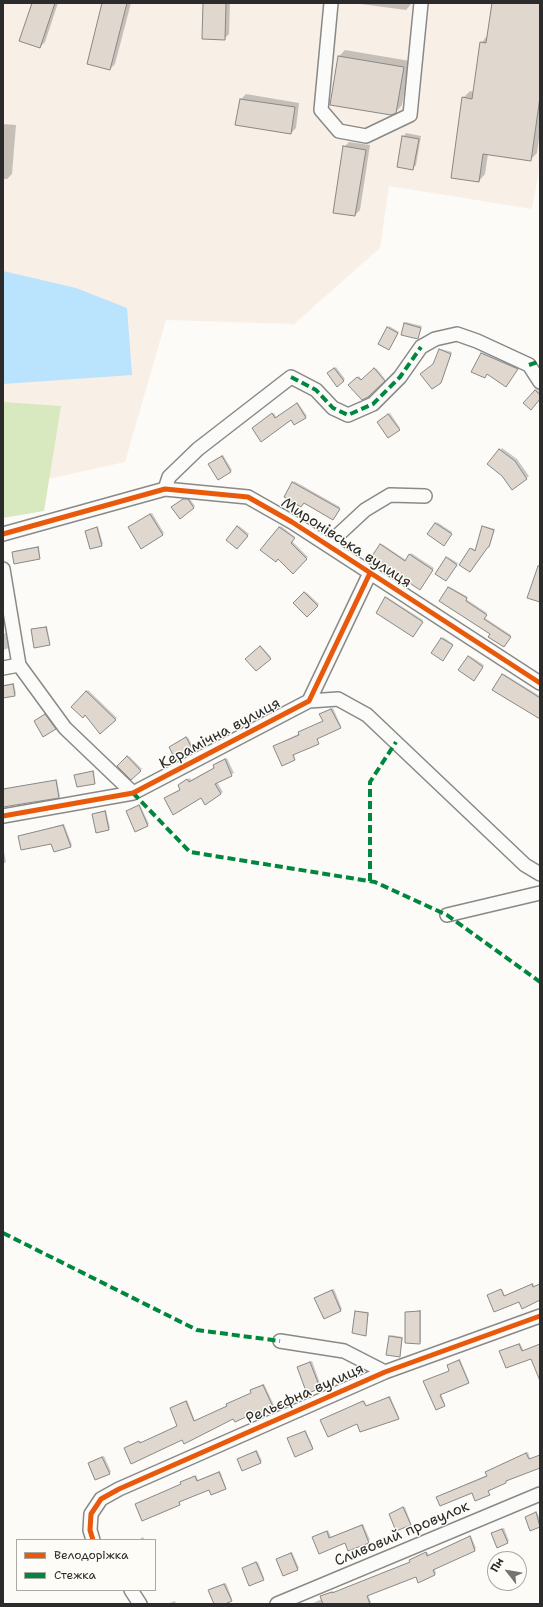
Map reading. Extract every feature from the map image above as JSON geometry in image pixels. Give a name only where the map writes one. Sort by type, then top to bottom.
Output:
[{"type":"street","points":[[330,3],[321,110],[339,131],[366,136],[410,115],[420,3]]},
{"type":"street","points":[[165,489],[169,477],[198,449],[291,377],[316,390],[333,408],[348,415],[372,404],[400,378],[421,347],[436,339],[457,334],[477,341],[529,365],[540,382]]},
{"type":"street","name":"Миронівська вулиця","points":[[3,534],[165,489],[248,497],[292,522],[540,683]]},
{"type":"street","points":[[332,548],[337,536],[365,510],[390,494],[425,496]]},
{"type":"street","points":[[3,569],[19,665],[66,728],[133,793]]},
{"type":"street","points":[[370,573],[309,701],[338,699],[367,715],[525,865],[540,874]]},
{"type":"street","points":[[3,668],[19,665]]},
{"type":"street","name":"Керамічна вулиця","points":[[3,816],[133,793],[309,701]]},
{"type":"street","points":[[447,915],[540,893]]},
{"type":"street","name":"Рельєфна вулиця","points":[[94,1539],[90,1530],[91,1514],[101,1499],[119,1489],[385,1372],[540,1316]]},
{"type":"street","points":[[280,1341],[344,1351],[385,1372]]},
{"type":"street","name":"Сливовий провулок","points":[[277,1604],[540,1494]]},
{"type":"street","points":[[132,1591],[140,1604]]},
{"type":"shaded area","points":[[3,3],[540,3],[540,165],[532,209],[389,186],[380,248],[294,324],[166,320],[125,462],[3,489]]},
{"type":"green space","points":[[3,402],[61,406],[44,511],[3,518]]},
{"type":"water","points":[[3,271],[76,288],[127,308],[132,375],[3,384]]},
{"type":"building","points":[[32,3],[55,3],[40,48],[19,41]]},
{"type":"building","points":[[102,3],[127,3],[110,70],[87,64]]},
{"type":"building","points":[[203,3],[226,3],[225,40],[202,39]]},
{"type":"building","points":[[492,3],[540,3],[540,97],[531,161],[483,154],[479,182],[451,178],[462,97],[472,99],[480,42],[486,43]]},
{"type":"building","points":[[338,56],[404,67],[396,113],[391,115],[330,105]]},
{"type":"building","points":[[240,99],[295,107],[291,134],[235,125]]},
{"type":"building","points":[[402,136],[419,139],[413,170],[397,167]]},
{"type":"building","points":[[343,146],[366,150],[355,216],[333,213]]},
{"type":"building","points":[[404,323],[421,328],[418,339],[401,335]]},
{"type":"building","points":[[387,327],[398,333],[389,350],[378,344]]},
{"type":"building","points":[[439,349],[451,354],[441,383],[432,389],[420,374],[433,364]]},
{"type":"building","points":[[481,353],[518,369],[506,387],[487,374],[485,378],[471,372]]},
{"type":"building","points":[[334,368],[344,381],[337,387],[327,373]]},
{"type":"building","points":[[374,368],[385,381],[368,397],[362,400],[348,385],[357,377],[361,380]]},
{"type":"building","points":[[535,390],[540,395],[540,399],[531,410],[523,403]]},
{"type":"building","points":[[297,403],[306,418],[294,425],[291,420],[261,442],[252,428],[272,413],[275,418]]},
{"type":"building","points":[[388,414],[400,430],[388,438],[377,422]]},
{"type":"building","points":[[499,449],[515,461],[527,479],[512,490],[502,476],[487,464]]},
{"type":"building","points":[[222,456],[231,472],[218,480],[208,464]]},
{"type":"building","points":[[292,482],[340,509],[333,520],[304,503],[301,507],[284,497]]},
{"type":"building","points":[[183,499],[188,499],[194,508],[180,519],[171,507]]},
{"type":"building","points":[[150,514],[163,535],[141,549],[128,527]]},
{"type":"building","points":[[435,523],[452,534],[444,546],[427,534]]},
{"type":"building","points":[[237,526],[248,536],[237,549],[226,540]]},
{"type":"building","points":[[482,526],[494,530],[489,547],[470,572],[459,565],[470,548],[475,551]]},
{"type":"building","points":[[97,527],[102,546],[90,549],[85,531]]},
{"type":"building","points":[[279,527],[295,538],[291,543],[307,559],[293,574],[278,559],[276,562],[260,550]]},
{"type":"building","points":[[380,544],[405,561],[409,554],[433,570],[420,590],[383,565],[382,567],[370,559]]},
{"type":"building","points":[[38,547],[40,559],[14,564],[12,552]]},
{"type":"building","points":[[446,557],[457,565],[446,581],[435,574]]},
{"type":"building","points":[[538,566],[540,566],[540,602],[527,598]]},
{"type":"building","points":[[448,587],[467,598],[466,601],[487,615],[484,619],[511,637],[504,647],[488,637],[490,634],[439,601]]},
{"type":"building","points":[[304,592],[318,606],[307,617],[293,603]]},
{"type":"building","points":[[385,597],[423,622],[413,637],[376,613]]},
{"type":"building","points":[[46,627],[50,645],[34,648],[31,629]]},
{"type":"building","points":[[441,638],[453,645],[443,661],[431,653]]},
{"type":"building","points":[[260,646],[271,659],[256,671],[245,659]]},
{"type":"building","points":[[468,656],[483,667],[474,681],[458,670]]},
{"type":"building","points":[[502,674],[540,698],[540,719],[492,690]]},
{"type":"building","points":[[13,684],[15,696],[3,698],[3,686]]},
{"type":"building","points":[[86,691],[116,720],[100,734],[85,715],[83,718],[71,707]]},
{"type":"building","points":[[331,709],[341,728],[317,739],[319,744],[293,755],[295,760],[282,766],[273,746],[299,735],[298,732],[323,721],[319,714]]},
{"type":"building","points":[[45,714],[56,729],[43,737],[34,721]]},
{"type":"building","points":[[186,737],[194,752],[176,761],[169,747]]},
{"type":"building","points":[[127,756],[141,771],[131,780],[117,766]]},
{"type":"building","points":[[225,759],[232,776],[215,784],[221,794],[205,805],[201,798],[173,815],[164,798],[180,790],[178,785],[187,779],[189,782],[214,768],[213,765]]},
{"type":"building","points":[[93,771],[95,784],[77,787],[74,775]]},
{"type":"building","points":[[56,780],[59,798],[3,807],[3,789]]},
{"type":"building","points":[[139,805],[148,826],[135,832],[126,811]]},
{"type":"building","points":[[105,811],[109,830],[96,833],[92,814]]},
{"type":"building","points":[[63,825],[71,847],[54,852],[51,844],[21,850],[18,836]]},
{"type":"building","points":[[532,1284],[533,1287],[540,1284],[540,1300],[522,1309],[519,1302],[494,1312],[487,1295],[501,1289],[504,1296]]},
{"type":"building","points":[[332,1290],[341,1311],[324,1319],[314,1298]]},
{"type":"building","points":[[355,1311],[368,1313],[366,1336],[352,1333]]},
{"type":"building","points":[[420,1311],[420,1344],[405,1343],[405,1312]]},
{"type":"building","points":[[389,1336],[402,1338],[400,1357],[386,1355]]},
{"type":"building","points":[[519,1344],[522,1351],[540,1344],[540,1381],[531,1359],[506,1368],[499,1351]]},
{"type":"building","points":[[459,1360],[469,1383],[440,1395],[445,1406],[436,1410],[423,1381],[449,1371],[447,1365]]},
{"type":"building","points":[[310,1362],[320,1388],[307,1394],[297,1367]]},
{"type":"building","points":[[263,1385],[273,1407],[260,1413],[259,1411],[235,1422],[233,1419],[184,1444],[182,1440],[131,1464],[124,1448],[139,1441],[140,1443],[177,1426],[170,1408],[186,1401],[194,1421],[227,1406],[226,1404],[251,1393],[250,1390]]},
{"type":"building","points":[[389,1397],[399,1419],[360,1432],[357,1424],[328,1437],[320,1420],[363,1401],[366,1406]]},
{"type":"building","points":[[305,1431],[313,1449],[295,1457],[287,1438]]},
{"type":"building","points":[[256,1451],[261,1463],[242,1471],[237,1459]]},
{"type":"building","points":[[526,1453],[529,1459],[540,1455],[540,1468],[506,1481],[506,1483],[488,1491],[490,1495],[475,1501],[472,1493],[440,1506],[436,1497],[487,1476],[485,1472]]},
{"type":"building","points":[[102,1457],[110,1474],[95,1480],[88,1463]]},
{"type":"building","points":[[219,1472],[226,1489],[211,1495],[209,1490],[179,1502],[180,1505],[142,1521],[135,1504],[181,1484],[180,1482],[195,1476],[197,1481]]},
{"type":"building","points":[[403,1507],[411,1525],[396,1531],[389,1514]]},
{"type":"building","points":[[536,1512],[540,1527],[530,1531],[525,1517]]},
{"type":"building","points":[[362,1525],[369,1543],[348,1551],[345,1543],[319,1554],[312,1537],[327,1531],[329,1538]]},
{"type":"building","points":[[502,1529],[508,1543],[497,1548],[491,1533]]},
{"type":"building","points":[[470,1536],[475,1551],[433,1570],[435,1575],[418,1583],[416,1577],[367,1596],[370,1604],[323,1604],[320,1596],[332,1593],[410,1562],[409,1560],[426,1552],[427,1556]]},
{"type":"building","points":[[291,1553],[298,1570],[283,1576],[276,1559]]},
{"type":"building","points":[[256,1562],[264,1580],[249,1586],[242,1568]]},
{"type":"building","points":[[224,1584],[232,1601],[225,1604],[214,1604],[208,1590]]},
{"type":"marked path","points":[[291,377],[316,390],[333,408],[348,415],[373,404],[400,377],[421,347]]},
{"type":"marked path","points":[[529,365],[540,361]]},
{"type":"marked path","points":[[370,881],[370,782],[396,742]]},
{"type":"marked path","points":[[133,793],[190,852],[375,882],[447,915],[540,982]]},
{"type":"marked path","points":[[3,1233],[197,1330],[280,1341]]},
{"type":"cycle path","points":[[3,534],[165,489],[248,497],[292,522],[540,683]]},
{"type":"cycle path","points":[[3,816],[133,793],[309,701],[370,573]]},
{"type":"cycle path","points":[[93,1539],[90,1530],[91,1514],[101,1499],[119,1489],[385,1372],[540,1316]]}]
